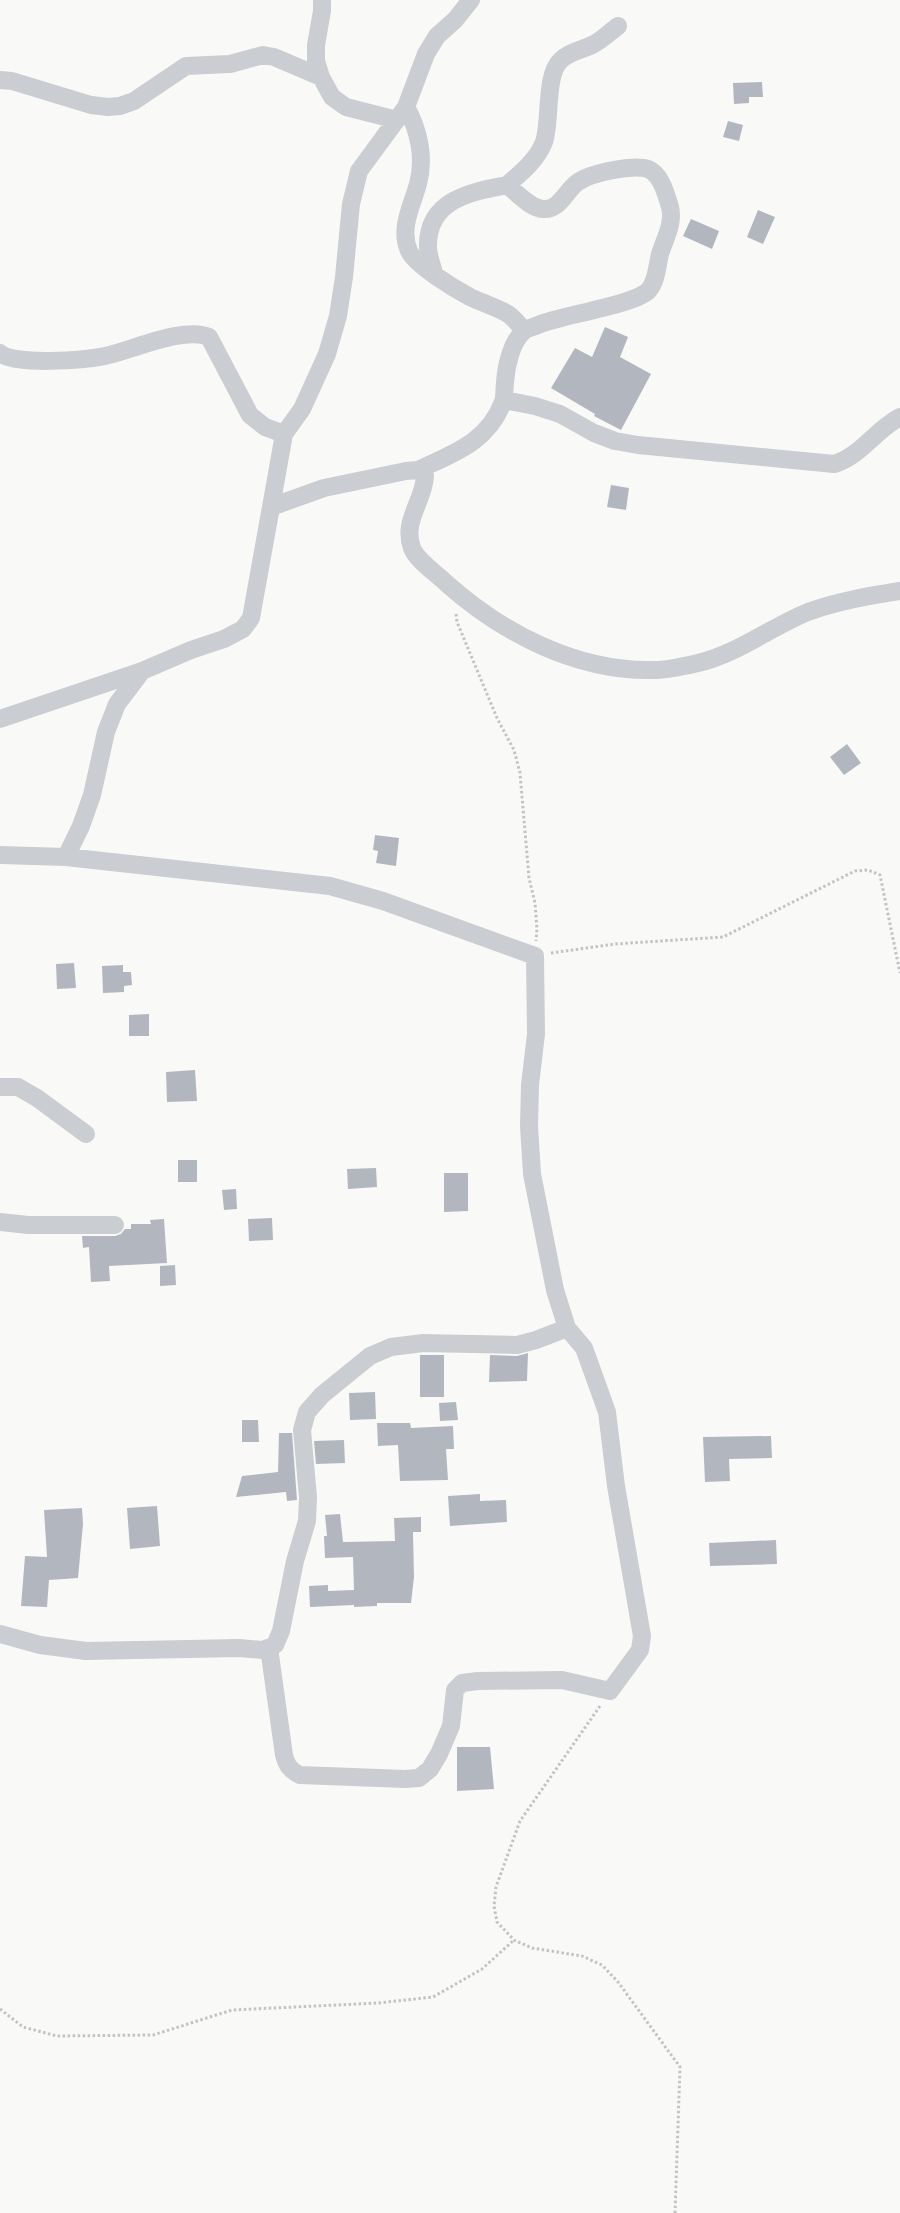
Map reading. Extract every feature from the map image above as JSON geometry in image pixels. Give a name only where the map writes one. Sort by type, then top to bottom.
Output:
[{"type":"street","points":[[322,0],[316,45],[316,61],[321,78],[332,97],[346,107],[402,114],[415,123],[421,164],[418,184],[409,209],[405,232],[410,251],[419,265],[470,297],[510,315],[524,330]]},
{"type":"street","points":[[0,719],[142,671],[191,650],[224,639],[242,629],[251,618],[284,434],[302,409],[327,354],[336,323],[344,277],[350,204],[359,171],[402,114],[426,54],[437,36],[455,20],[471,0]]},
{"type":"street","points":[[434,273],[428,249],[428,232],[433,221],[444,206],[472,192],[507,185],[533,160],[543,144],[548,128],[552,78],[559,61],[574,51],[594,44],[618,26]]},
{"type":"street","points":[[0,80],[12,81],[108,108],[120,106],[134,100],[186,66],[230,64],[263,55],[274,57],[321,78]]},
{"type":"street","points":[[271,507],[324,488],[418,470],[474,443],[492,424],[504,400],[508,359],[524,330],[544,322],[634,299],[650,289],[656,276],[660,254],[671,226],[670,210],[657,176],[648,169],[633,168],[592,174],[570,188],[563,199],[552,208],[545,209],[537,208],[507,185]]},
{"type":"street","points":[[0,354],[4,357],[26,362],[104,356],[190,334],[202,334],[209,337],[250,415],[265,427],[284,434]]},
{"type":"street","points":[[504,400],[535,406],[560,414],[594,433],[615,441],[638,445],[834,464],[853,456],[890,423],[900,417]]},
{"type":"street","points":[[418,470],[425,476],[424,488],[411,520],[409,535],[413,550],[454,590],[484,614],[545,649],[612,668],[655,670],[700,662],[739,647],[800,616],[826,606],[855,598],[900,591]]},
{"type":"street","points":[[66,857],[81,826],[92,795],[106,732],[117,704],[142,671]]},
{"type":"street","points":[[0,855],[66,857],[330,886],[383,901],[535,956],[536,1034],[530,1084],[529,1126],[532,1174],[555,1290],[567,1328],[584,1348],[607,1412],[617,1495],[642,1636],[640,1650],[610,1691],[562,1680],[478,1681],[462,1683],[455,1690],[451,1726],[439,1754],[430,1769],[419,1778],[405,1779],[300,1774],[292,1771],[286,1760],[269,1648]]},
{"type":"street","points":[[0,1086],[18,1087],[86,1134]]},
{"type":"street","points":[[0,1222],[28,1225],[115,1224]]},
{"type":"street","points":[[0,1634],[40,1645],[86,1651],[239,1648],[263,1650],[276,1645],[281,1631],[295,1561],[307,1521],[308,1497],[302,1430],[307,1412],[322,1395],[370,1356],[391,1347],[422,1344],[517,1345],[567,1328]]},
{"type":"path","points":[[454,590],[457,622],[497,718],[514,750],[520,773],[529,878],[535,903],[537,929],[535,956],[615,944],[723,937],[855,871],[868,870],[880,875],[900,973]]},
{"type":"path","points":[[610,1691],[520,1821],[496,1886],[494,1906],[497,1922],[514,1940],[532,1948],[582,1956],[602,1965],[618,1982],[680,2067],[675,2213]]},
{"type":"path","points":[[0,2009],[24,2026],[57,2036],[153,2035],[232,2010],[378,2003],[433,1997],[482,1969],[514,1940]]},
{"type":"building","points":[[762,82],[763,97],[749,97],[749,103],[734,104],[733,83]]},
{"type":"building","points":[[728,121],[743,125],[739,141],[723,137]]},
{"type":"building","points":[[758,210],[775,217],[763,244],[747,237]]},
{"type":"building","points":[[691,219],[719,231],[712,249],[683,236]]},
{"type":"building","points":[[605,327],[628,337],[620,357],[651,374],[621,430],[594,416],[595,414],[551,388],[575,348],[592,357]]},
{"type":"building","points":[[611,485],[629,488],[626,510],[607,507]]},
{"type":"building","points":[[847,744],[861,763],[844,775],[830,757]]},
{"type":"building","points":[[375,835],[399,838],[396,866],[376,863],[378,851],[373,850]]},
{"type":"building","points":[[74,963],[76,988],[57,989],[56,964]]},
{"type":"building","points":[[123,965],[123,972],[131,972],[132,985],[124,986],[124,992],[103,993],[102,966]]},
{"type":"building","points":[[149,1014],[149,1036],[129,1036],[129,1015]]},
{"type":"building","points":[[195,1070],[197,1101],[167,1102],[166,1072]]},
{"type":"building","points":[[178,1160],[197,1160],[197,1182],[178,1182]]},
{"type":"building","points":[[376,1168],[377,1187],[348,1189],[347,1169]]},
{"type":"building","points":[[444,1173],[468,1173],[468,1211],[444,1212]]},
{"type":"building","points":[[236,1189],[237,1209],[224,1210],[222,1190]]},
{"type":"building","points":[[272,1218],[273,1240],[249,1241],[248,1219]]},
{"type":"building","points":[[164,1219],[167,1263],[109,1266],[110,1281],[91,1282],[89,1247],[83,1248],[82,1236],[115,1236],[121,1234],[125,1229],[131,1229],[131,1224],[151,1224],[150,1220]]},
{"type":"building","points":[[175,1265],[176,1285],[160,1286],[160,1266]]},
{"type":"building","points":[[528,1353],[527,1381],[489,1382],[490,1355],[517,1356]]},
{"type":"building","points":[[420,1355],[444,1355],[444,1397],[420,1397]]},
{"type":"building","points":[[375,1392],[376,1419],[350,1420],[349,1393]]},
{"type":"building","points":[[456,1402],[458,1420],[440,1421],[439,1403]]},
{"type":"building","points":[[242,1420],[258,1420],[259,1442],[242,1442]]},
{"type":"building","points":[[377,1423],[410,1423],[411,1428],[453,1426],[454,1449],[446,1449],[448,1480],[400,1481],[398,1445],[378,1446]]},
{"type":"building","points":[[279,1433],[292,1433],[297,1500],[287,1501],[286,1492],[236,1497],[242,1476],[278,1472]]},
{"type":"building","points":[[771,1436],[772,1458],[729,1459],[730,1481],[705,1482],[703,1437]]},
{"type":"building","points":[[344,1440],[345,1463],[316,1464],[314,1441]]},
{"type":"building","points":[[480,1494],[480,1501],[506,1500],[507,1522],[450,1526],[448,1496]]},
{"type":"building","points":[[157,1506],[160,1546],[130,1549],[127,1508]]},
{"type":"building","points":[[82,1508],[83,1524],[78,1578],[49,1580],[47,1607],[21,1606],[25,1556],[47,1557],[44,1510]]},
{"type":"building","points":[[340,1514],[343,1542],[395,1541],[394,1518],[421,1517],[421,1532],[413,1532],[414,1577],[411,1603],[377,1603],[377,1606],[354,1607],[354,1605],[310,1607],[309,1586],[328,1585],[328,1591],[354,1590],[353,1557],[325,1558],[324,1536],[327,1536],[325,1515]]},
{"type":"building","points":[[776,1540],[777,1564],[710,1566],[709,1543]]},
{"type":"building","points":[[457,1747],[490,1747],[494,1789],[457,1791]]}]
